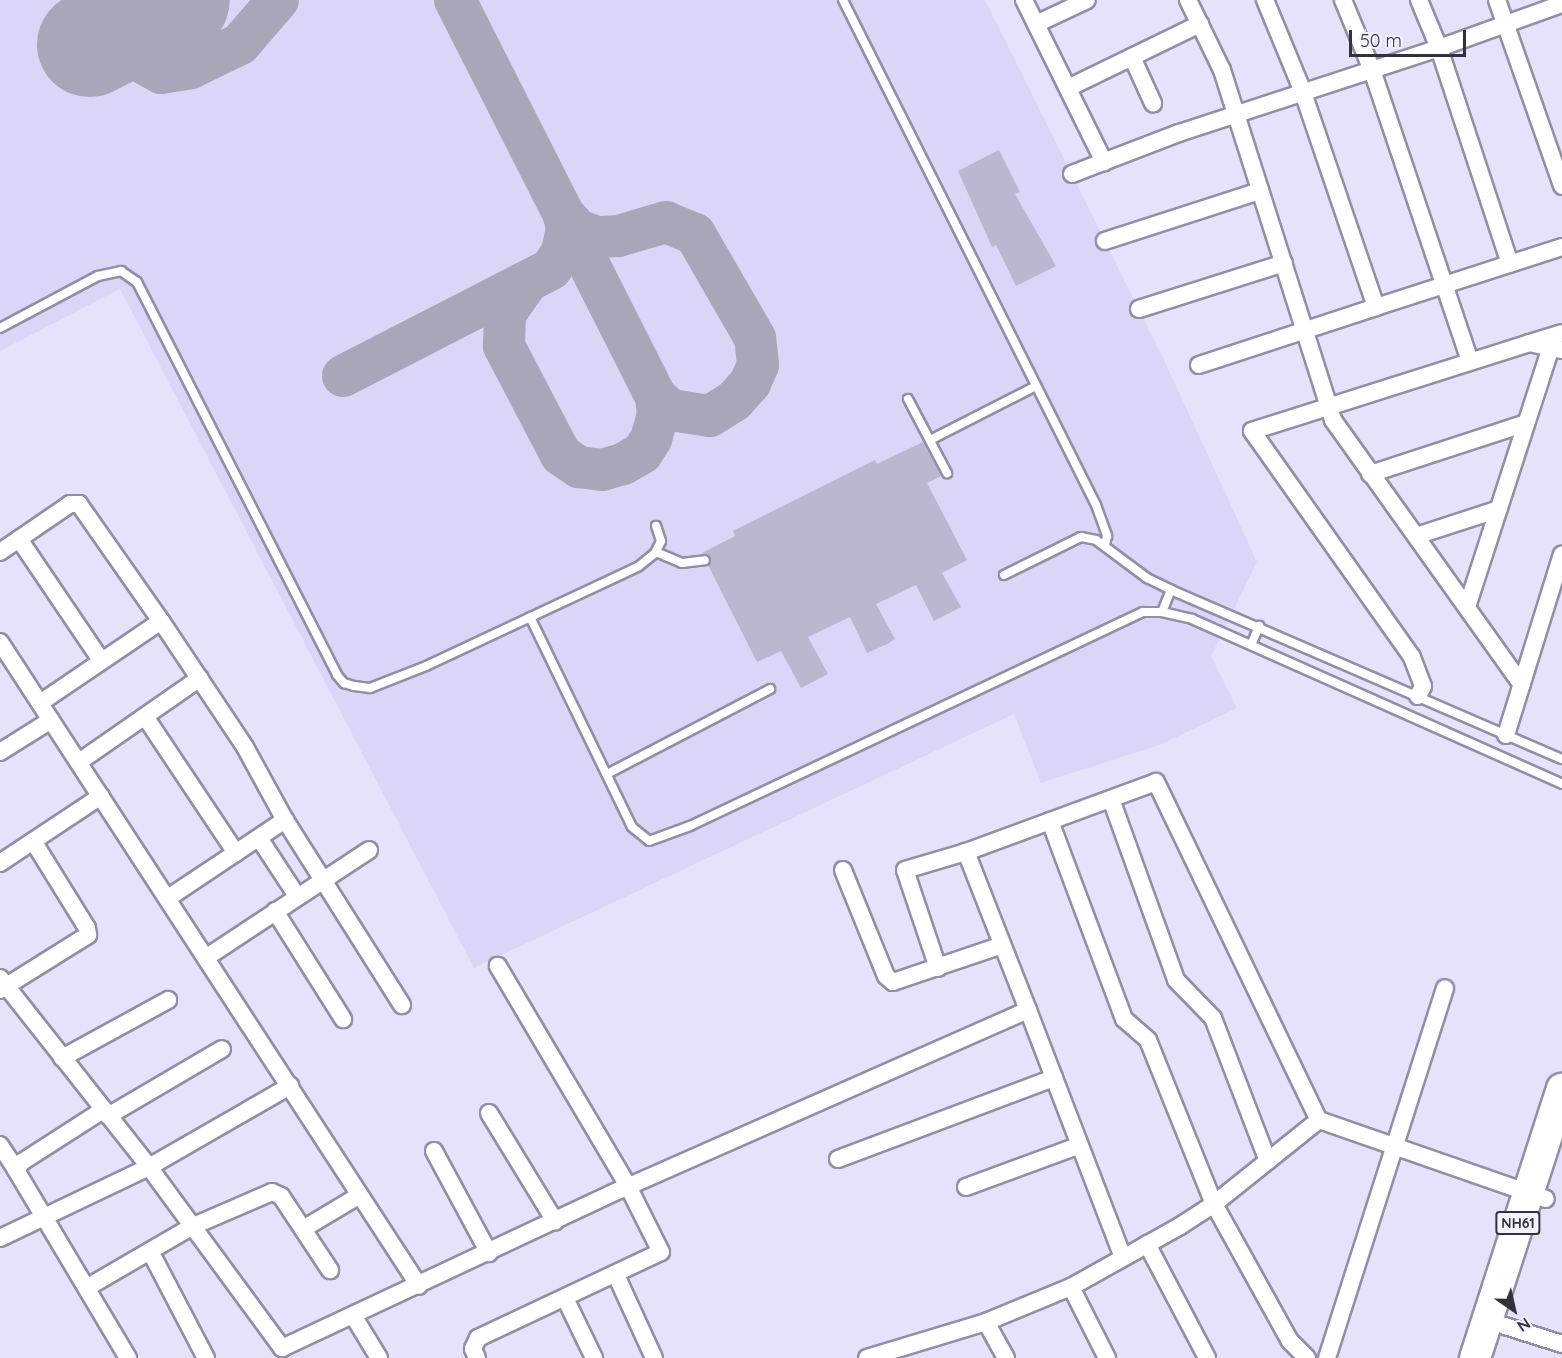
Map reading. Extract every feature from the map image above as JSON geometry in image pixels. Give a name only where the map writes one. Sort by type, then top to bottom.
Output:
[{"type":"highway","name":"NH61","points":[[1495,1358],[1505,1326],[1562,1089]]},
{"type":"highway","name":"NH61","points":[[1475,1358],[1537,1196],[1562,1148]]},
{"type":"street","points":[[1024,0],[1104,162]]},
{"type":"street","points":[[1036,24],[1087,0]]},
{"type":"street","points":[[1188,0],[1222,70],[1333,420],[1522,685]]},
{"type":"street","points":[[1265,0],[1303,92],[1376,307]]},
{"type":"street","points":[[1343,0],[1372,70],[1470,361]]},
{"type":"street","points":[[1419,0],[1438,48],[1510,264]]},
{"type":"street","points":[[1497,0],[1507,22],[1562,186]]},
{"type":"street","points":[[1072,174],[1562,4]]},
{"type":"street","points":[[1068,88],[1200,24]]},
{"type":"street","points":[[1132,57],[1153,103]]},
{"type":"street","points":[[1105,241],[1260,191]]},
{"type":"street","points":[[1199,364],[1562,247]]},
{"type":"street","points":[[1139,309],[1284,263]]},
{"type":"street","points":[[1418,696],[1423,686],[1413,657],[1252,431],[1529,343],[1558,343],[1526,423],[1467,607]]},
{"type":"street","points":[[1370,474],[1526,423]]},
{"type":"street","points":[[0,552],[70,504],[80,504],[245,747],[285,820],[402,1005]]},
{"type":"street","points":[[1416,536],[1499,509]]},
{"type":"street","points":[[19,539],[101,660]]},
{"type":"street","points":[[1506,735],[1562,554]]},
{"type":"street","points":[[40,703],[161,621]]},
{"type":"street","points":[[0,642],[419,1286]]},
{"type":"street","points":[[79,762],[146,718],[200,678]]},
{"type":"street","points":[[146,718],[236,853]]},
{"type":"street","points":[[0,752],[51,720]]},
{"type":"street","points":[[938,968],[905,870],[966,852],[1156,782],[1319,1120],[1537,1196]]},
{"type":"street","points":[[0,863],[101,796]]},
{"type":"street","points":[[1111,799],[1176,980],[1213,1018],[1268,1161]]},
{"type":"street","points":[[168,898],[285,820]]},
{"type":"street","points":[[1050,821],[1124,1019],[1151,1046],[1214,1204],[1290,1341],[1308,1358]]},
{"type":"street","points":[[259,838],[297,896]]},
{"type":"street","points":[[33,841],[87,928],[88,935],[2,985],[148,1167],[285,1353],[354,1317],[628,1186],[1028,1010]]},
{"type":"street","points":[[207,957],[369,850]]},
{"type":"street","points":[[966,852],[1123,1257]]},
{"type":"street","points":[[843,870],[890,980],[897,982],[1002,945]]},
{"type":"street","points":[[275,911],[343,1019]]},
{"type":"street","points":[[477,1358],[473,1349],[478,1338],[661,1252],[628,1186],[498,966]]},
{"type":"street","points":[[1327,1358],[1445,988]]},
{"type":"street","points":[[62,1058],[168,1000]]},
{"type":"street","points":[[16,1170],[22,1162],[105,1113],[222,1049]]},
{"type":"street","points":[[838,1159],[1054,1078]]},
{"type":"street","points":[[0,1238],[45,1220],[148,1167],[290,1086]]},
{"type":"street","points":[[489,1113],[555,1221]]},
{"type":"street","points":[[867,1358],[986,1322],[1071,1287],[1214,1204],[1319,1120]]},
{"type":"street","points":[[0,1145],[128,1358]]},
{"type":"street","points":[[966,1187],[1080,1146]]},
{"type":"street","points":[[434,1151],[489,1252]]},
{"type":"street","points":[[87,1287],[192,1227],[272,1192],[281,1196],[330,1270]]},
{"type":"street","points":[[303,1228],[360,1194]]},
{"type":"street","points":[[1147,1244],[1207,1358]]},
{"type":"street","points":[[150,1251],[206,1358]]},
{"type":"street","points":[[616,1275],[654,1358]]},
{"type":"street","points":[[1071,1287],[1107,1358]]},
{"type":"street","points":[[565,1298],[594,1358]]},
{"type":"street","points":[[354,1317],[379,1358]]},
{"type":"street","points":[[986,1322],[1006,1358]]},
{"type":"street","points":[[1505,1326],[1562,1344]]},
{"type":"lane","points":[[843,0],[1099,513],[1107,536],[1104,545]]},
{"type":"lane","points":[[0,328],[98,276],[121,271],[137,282],[344,683],[370,688],[639,566],[656,552],[661,541],[656,526]]},
{"type":"lane","points":[[930,440],[1036,386]]},
{"type":"lane","points":[[908,399],[947,473]]},
{"type":"lane","points":[[1004,575],[1081,537],[1104,545],[1147,578],[1171,590],[1259,626],[1562,759]]},
{"type":"lane","points":[[656,552],[682,563],[705,560]]},
{"type":"lane","points":[[1162,612],[1171,590]]},
{"type":"lane","points":[[530,617],[639,837],[649,841],[664,838],[1125,618],[1143,612],[1162,612],[1192,620],[1562,784]]},
{"type":"lane","points":[[1251,645],[1259,626]]},
{"type":"lane","points":[[607,774],[770,689]]},
{"type":"shaded area","points":[[0,0],[985,0],[1165,362],[1257,562],[1211,656],[1237,708],[1162,744],[1041,783],[1014,714],[474,968],[120,289],[0,351]]},
{"type":"building","points":[[999,150],[1020,192],[1015,194],[1056,266],[1016,286],[996,245],[992,247],[958,171]]},
{"type":"building","points":[[923,442],[941,476],[927,483],[967,560],[942,573],[961,607],[934,621],[916,585],[876,604],[895,639],[887,644],[867,653],[850,617],[808,637],[828,674],[801,688],[781,651],[757,662],[708,565],[710,557],[702,553],[735,536],[733,531],[875,460],[877,464]]},
{"type":"taxiway","points":[[125,0],[121,28],[124,43],[132,57],[161,73],[191,68],[240,44],[278,0]]},
{"type":"taxiway","points":[[455,0],[656,397],[671,410],[710,416],[734,401],[750,383],[758,365],[755,338],[695,234],[666,222],[618,236],[597,237],[578,230],[564,215]]},
{"type":"taxiway","points":[[343,376],[551,269],[562,252],[567,228],[564,215]]},
{"type":"taxiway","points":[[526,284],[505,314],[504,346],[561,455],[579,467],[602,470],[623,464],[642,453],[651,439],[658,414],[656,397]]},
{"type":"runway","points":[[89,44],[177,0]]}]
